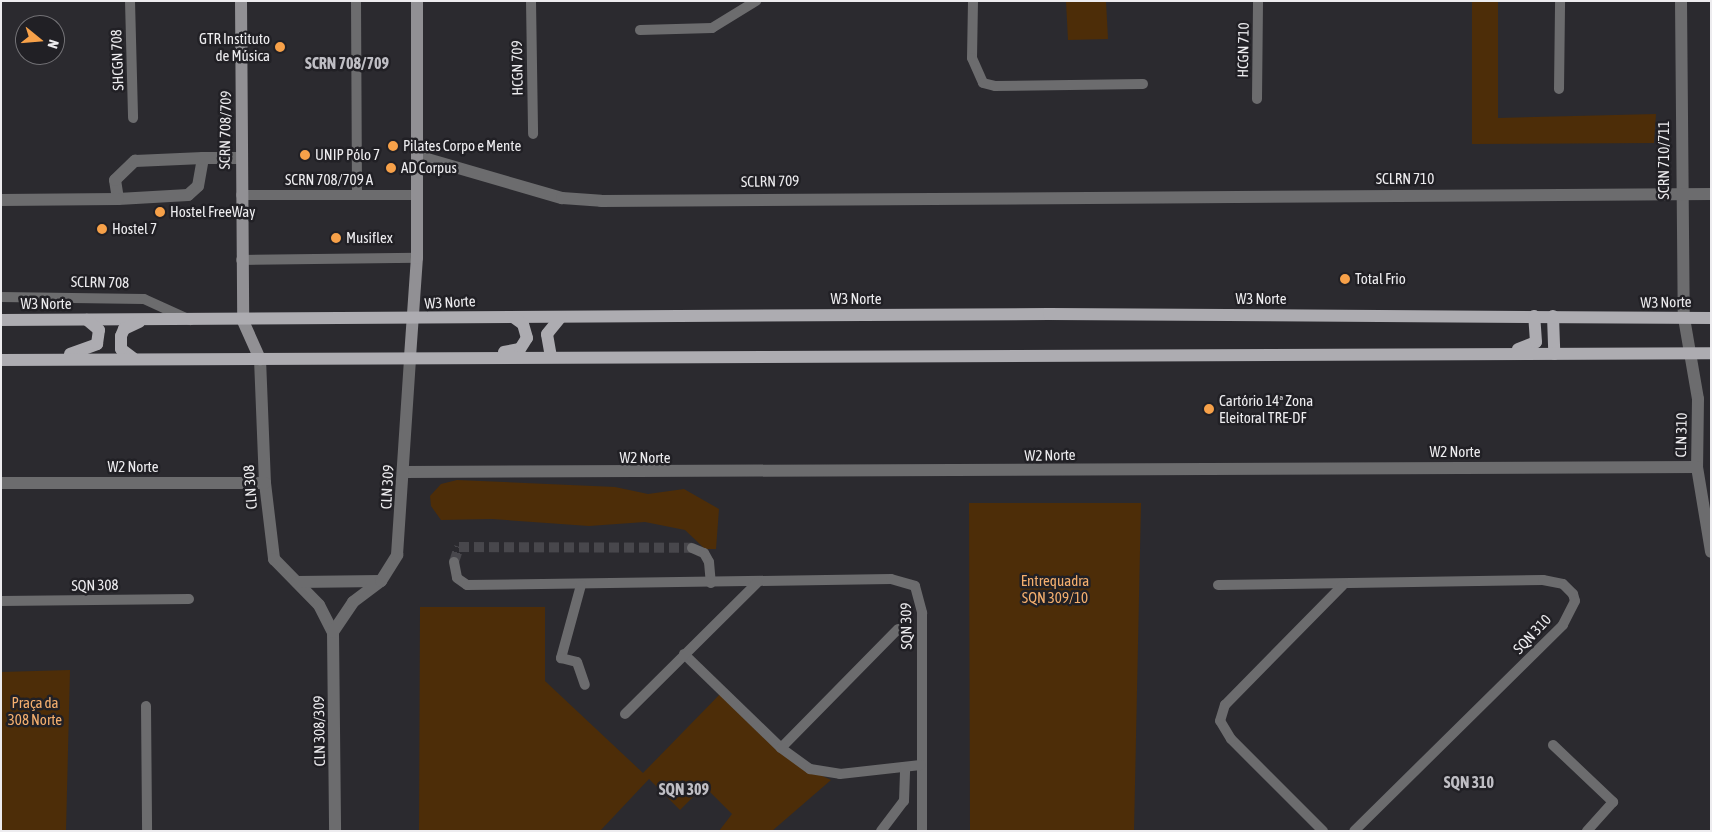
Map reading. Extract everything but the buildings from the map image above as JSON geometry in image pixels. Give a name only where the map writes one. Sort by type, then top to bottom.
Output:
[{"type":"main road","name":"SCRN 708/709","points":[[242,1],[241,260],[243,321]]},
{"type":"main road","points":[[413,320],[417,258],[418,195],[417,1]]},
{"type":"main road","points":[[1491,355],[1534,346],[1534,316]]},
{"type":"main road","points":[[1553,316],[1554,354]]},
{"type":"main road","name":"W3 Norte","points":[[1,320],[193,322],[513,317],[1553,316],[1711,318]]},
{"type":"main road","points":[[472,358],[524,345],[527,332],[513,317]]},
{"type":"main road","points":[[551,357],[547,334],[561,318]]},
{"type":"main road","points":[[43,360],[94,348],[99,330],[87,320]]},
{"type":"main road","name":"CLN 309","points":[[410,357],[413,320]]},
{"type":"main road","points":[[133,358],[121,349],[121,336],[124,328],[144,321]]},
{"type":"main road","name":"CLN 308","points":[[243,321],[260,359]]},
{"type":"main road","points":[[1,360],[1711,353]]},
{"type":"street","name":"SHCGN 708","points":[[130,1],[133,118]]},
{"type":"street","points":[[356,1],[357,194]]},
{"type":"street","name":"HCGN 709","points":[[531,1],[533,134]]},
{"type":"street","points":[[640,30],[712,28],[756,1]]},
{"type":"street","points":[[973,1],[972,58],[983,83],[996,86],[1143,84]]},
{"type":"street","name":"HCGN 710","points":[[1258,1],[1258,99]]},
{"type":"street","points":[[1559,89],[1560,1]]},
{"type":"street","name":"SCRN 710/711","points":[[1680,1],[1680,195],[1684,318]]},
{"type":"street","name":"SCLRN 709","points":[[418,156],[577,200],[1130,195]]},
{"type":"street","points":[[118,199],[115,180],[127,164],[203,158],[241,158]]},
{"type":"street","points":[[1,200],[118,199],[188,196],[198,186],[203,158]]},
{"type":"street","name":"SCRN 708/709 A","points":[[241,194],[418,195]]},
{"type":"street","name":"SCLRN 710","points":[[1130,195],[1711,194]]},
{"type":"street","points":[[241,260],[417,258]]},
{"type":"street","name":"SCLRN 708","points":[[1,297],[144,299],[193,322]]},
{"type":"street","name":"CLN 310","points":[[1684,318],[1698,399],[1697,467],[1711,552]]},
{"type":"street","name":"CLN 309","points":[[333,632],[353,602],[381,581],[397,555],[404,472],[410,357]]},
{"type":"street","name":"CLN 308","points":[[260,359],[265,483],[274,559],[319,605],[333,632]]},
{"type":"street","name":"W2 Norte","points":[[404,472],[1697,467]]},
{"type":"street","name":"W2 Norte","points":[[1,483],[265,483]]},
{"type":"street","points":[[692,548],[704,553],[709,562],[711,583]]},
{"type":"street","name":"SQN 309","points":[[454,562],[462,583],[489,585],[891,579],[915,586],[922,613],[920,765],[922,831]]},
{"type":"street","name":"SQN 310","points":[[1218,585],[1343,585],[1543,580],[1563,584],[1575,601],[1563,625],[1354,831]]},
{"type":"street","points":[[298,582],[381,581]]},
{"type":"street","points":[[625,714],[758,582]]},
{"type":"street","points":[[581,584],[561,658],[577,662],[585,685]]},
{"type":"street","points":[[1323,831],[1231,738],[1220,721],[1226,705],[1343,585]]},
{"type":"street","name":"SQN 308","points":[[1,601],[189,599]]},
{"type":"street","name":"SQN 309","points":[[781,748],[898,629]]},
{"type":"street","name":"CLN 308/309","points":[[333,632],[335,831]]},
{"type":"street","points":[[684,654],[781,748],[820,772],[852,774],[920,765]]},
{"type":"street","points":[[146,706],[147,831]]},
{"type":"street","points":[[1553,745],[1613,802],[1587,831]]},
{"type":"street","points":[[881,831],[904,801],[905,767]]},
{"type":"green space","points":[[1066,1],[1106,1],[1108,39],[1068,40]]},
{"type":"green space","points":[[1472,1],[1498,1],[1498,118],[1656,114],[1654,143],[1472,144]]},
{"type":"green space","points":[[457,480],[615,487],[648,494],[684,489],[719,509],[716,549],[705,549],[685,530],[645,522],[589,526],[492,519],[441,520],[431,506],[430,496],[441,484]]},
{"type":"green space","name":"Entrequadra SQN 309/10","points":[[969,503],[1141,503],[1134,831],[970,831]]},
{"type":"green space","points":[[420,607],[545,607],[545,681],[643,773],[722,692],[803,767],[831,780],[772,831],[719,831],[732,814],[704,786],[680,810],[649,779],[600,831],[419,831]]},
{"type":"green space","name":"Praça da 308 Norte","points":[[70,670],[66,831],[1,831],[1,672]]},
{"type":"tunnel","points":[[454,562],[459,547],[692,548]]},
{"type":"place","name":"GTR Instituto de Música","points":[[280,47]]},
{"type":"place","name":"Pilates Corpo e Mente","points":[[393,146]]},
{"type":"place","name":"UNIP Pólo 7","points":[[305,155]]},
{"type":"place","name":"AD Corpus","points":[[391,168]]},
{"type":"place","name":"Hostel FreeWay","points":[[160,212]]},
{"type":"place","name":"Hostel 7","points":[[102,229]]},
{"type":"place","name":"Musiflex","points":[[336,238]]},
{"type":"place","name":"Total Frio","points":[[1345,279]]},
{"type":"place","name":"Cartório 14ª Zona Eleitoral TRE-DF","points":[[1209,409]]},
{"type":"district","name":"SCRN 708/709","points":[[347,63]]},
{"type":"district","name":"SQN 310","points":[[1469,782]]},
{"type":"district","name":"SQN 309","points":[[684,789]]}]
